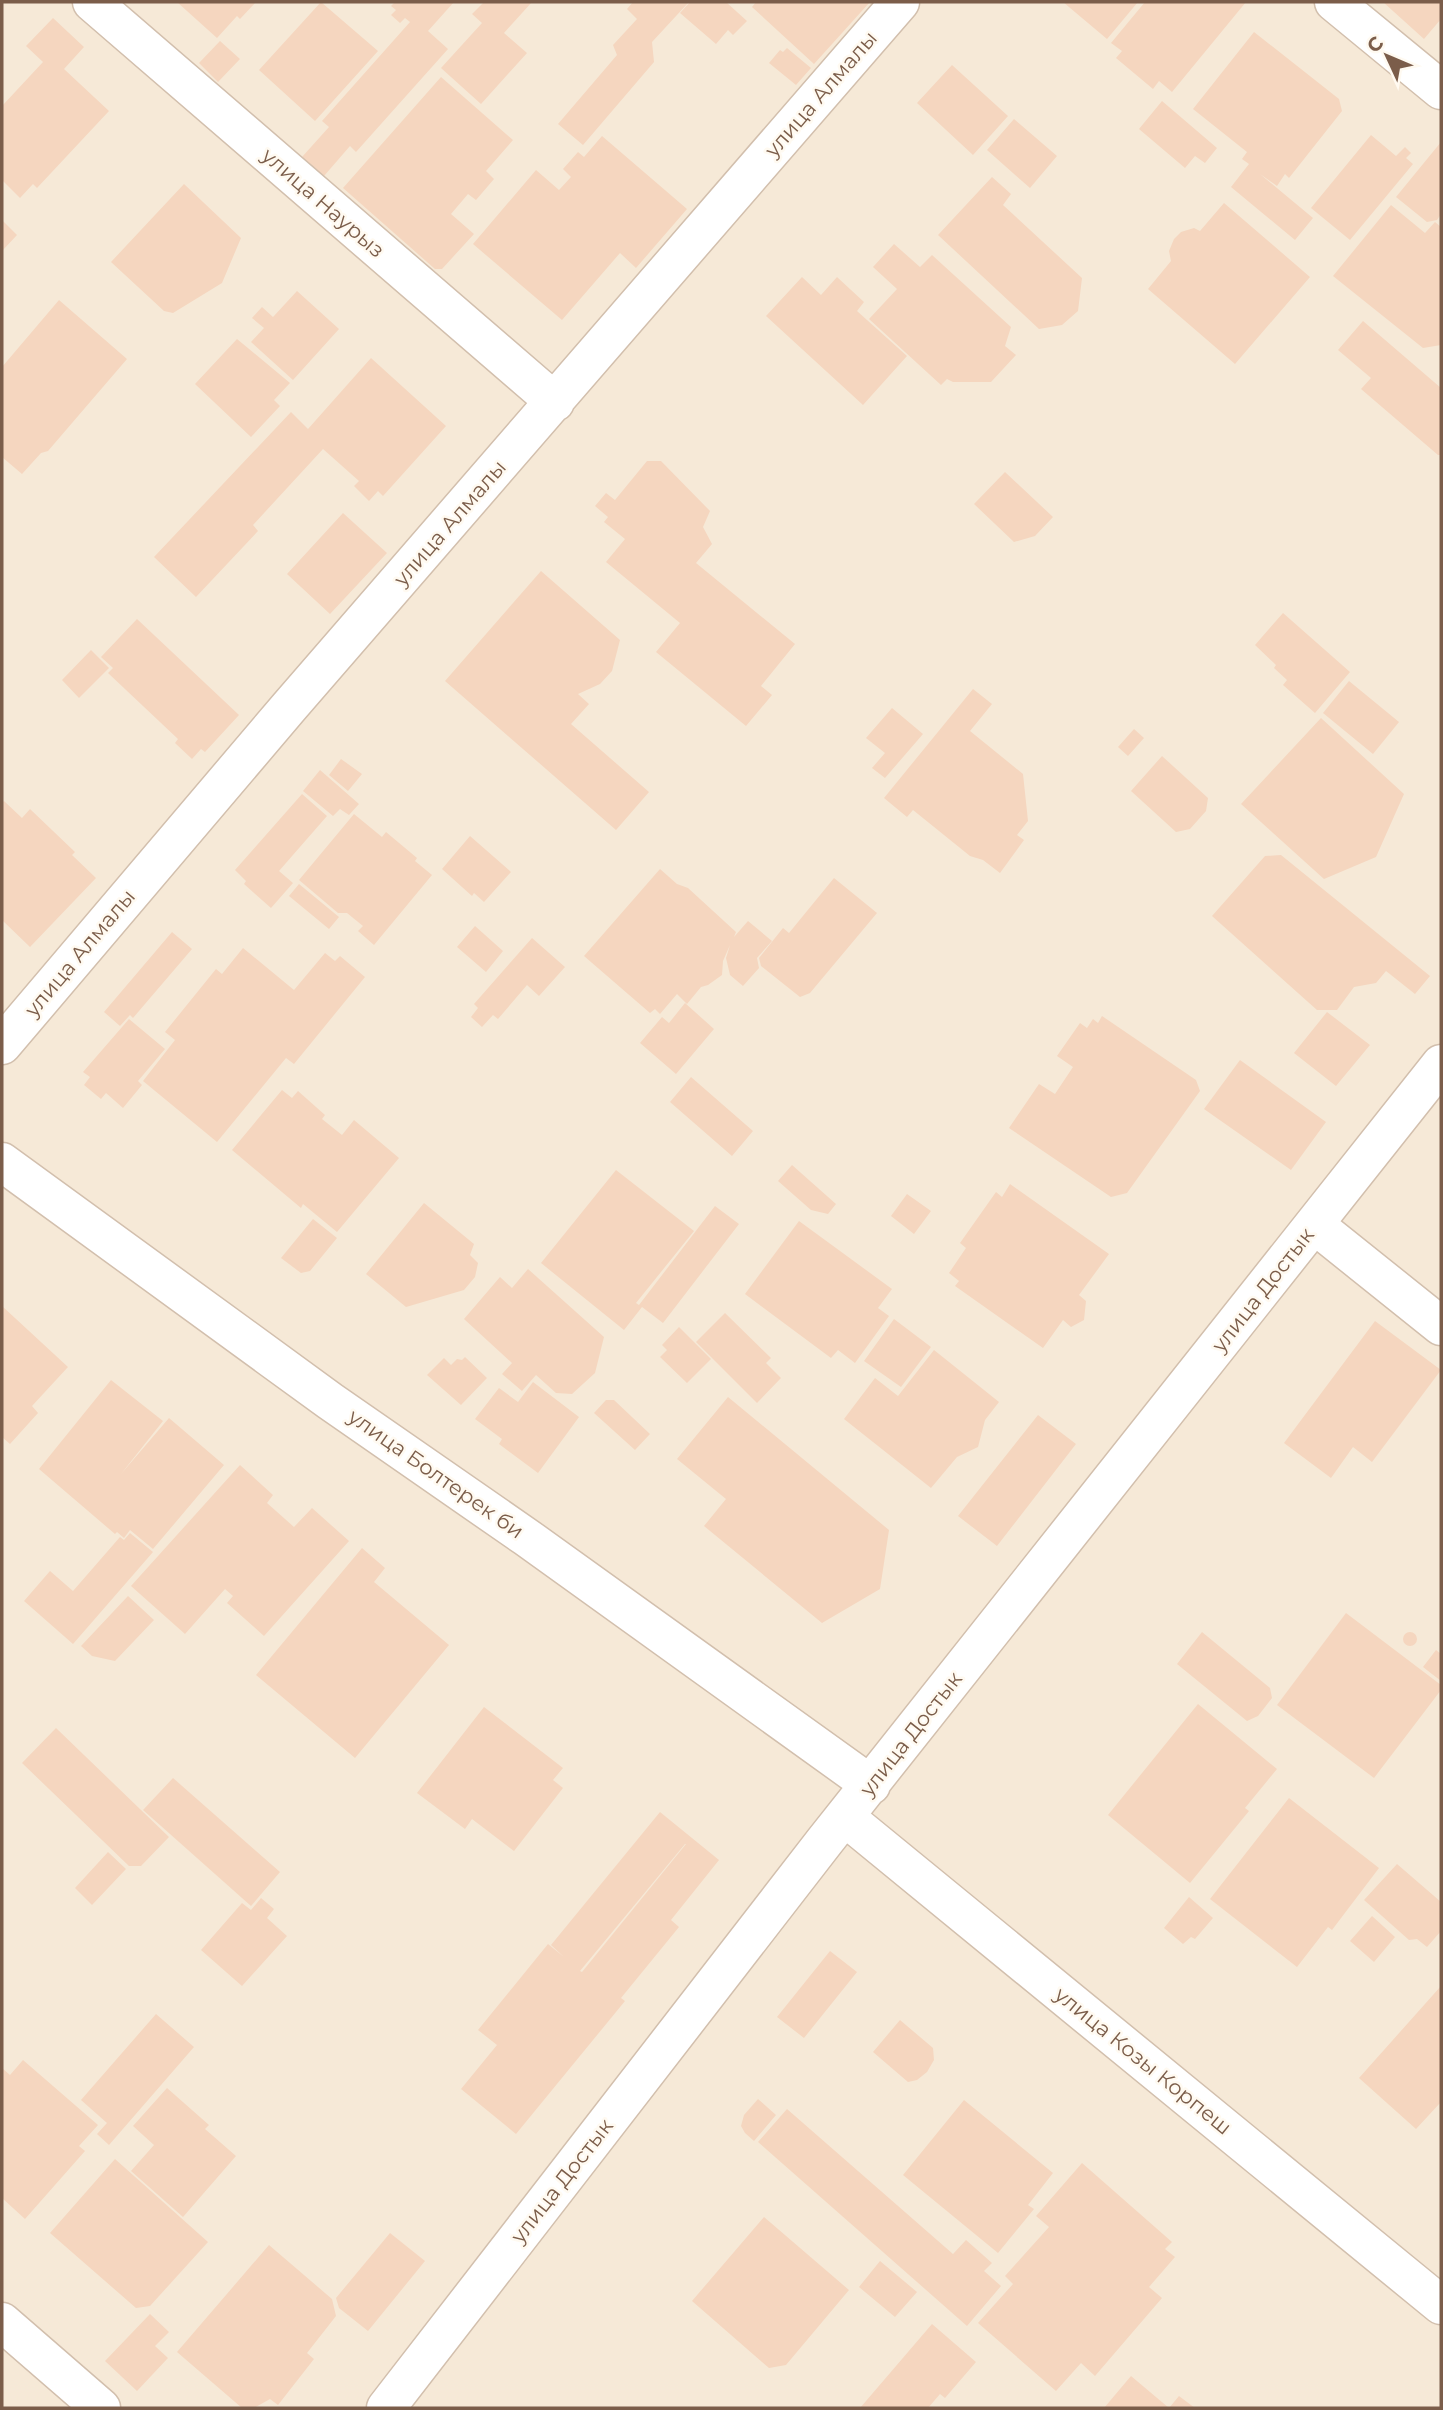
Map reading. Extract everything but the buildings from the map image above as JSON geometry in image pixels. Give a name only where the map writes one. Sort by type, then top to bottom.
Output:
[{"type":"street","name":"улица Наурыз","points":[[92,2],[555,402]]},
{"type":"street","name":"улица Алмалы","points":[[2,1045],[279,718],[900,2]]},
{"type":"street","points":[[1334,2],[1436,75]]},
{"type":"street","name":"улица Достык","points":[[386,2408],[845,1817],[1441,1064]]},
{"type":"street","name":"улица Болтерек би","points":[[2,1162],[319,1393],[526,1537],[871,1785]]},
{"type":"street","points":[[1315,1225],[1441,1326]]},
{"type":"street","name":"улица Козы Корпеш","points":[[845,1817],[1441,2305]]},
{"type":"street","points":[[2,2322],[101,2408]]},
{"type":"shaded area","points":[[2,2],[1441,2],[1441,2408],[2,2408]]}]
